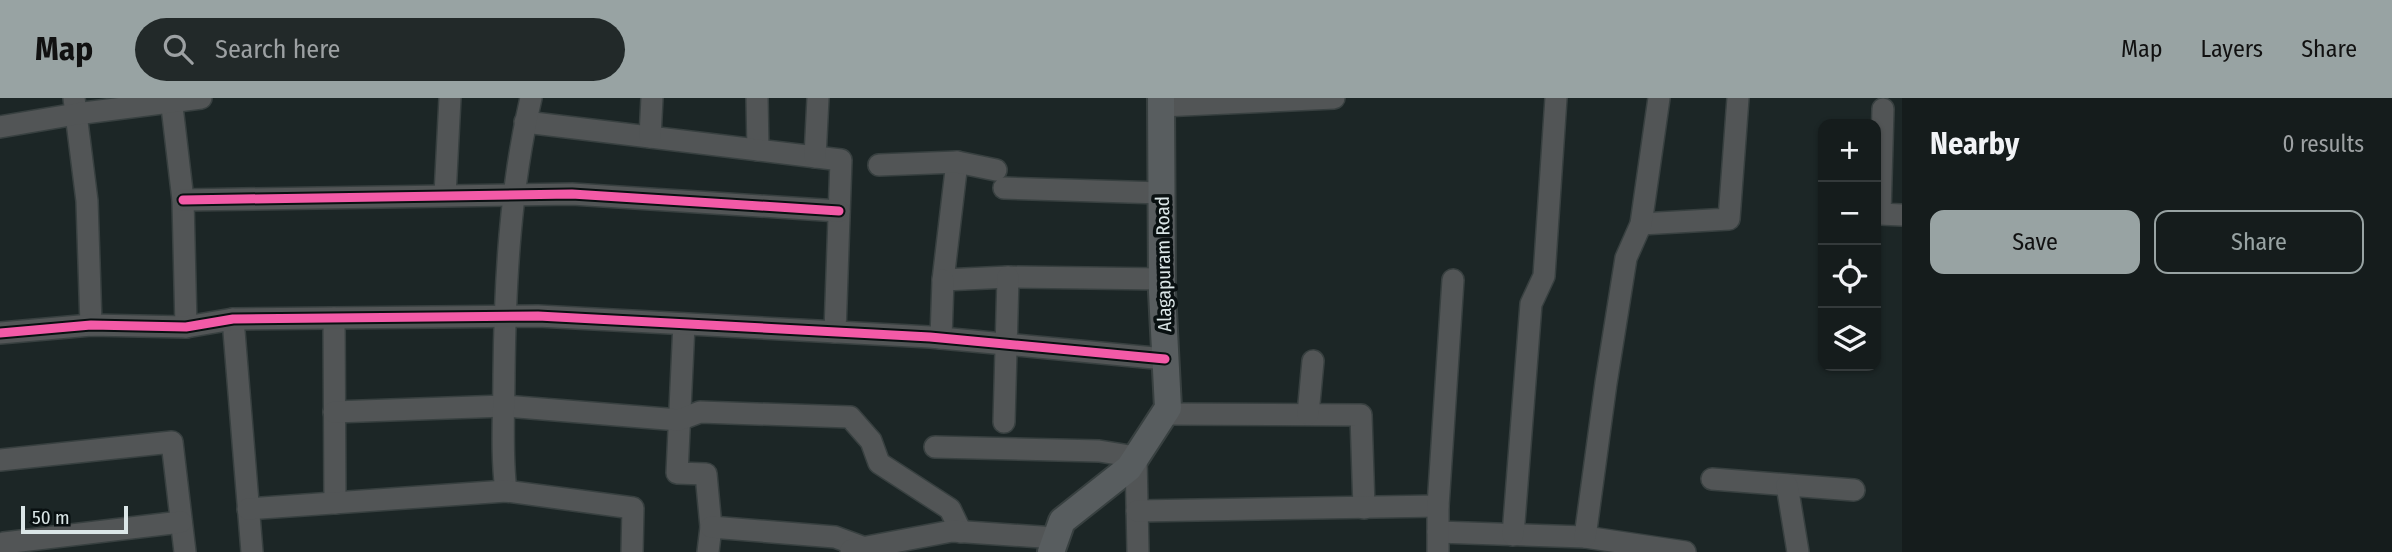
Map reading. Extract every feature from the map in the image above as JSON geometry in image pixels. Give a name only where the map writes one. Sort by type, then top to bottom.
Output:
[{"type":"main road","name":"Alagapuram Road","points":[[1054,545],[1062,521],[1129,468],[1168,408],[1161,279],[1161,102]]},
{"type":"street","points":[[0,127],[75,106],[201,98]]},
{"type":"street","points":[[445,195],[450,98]]},
{"type":"street","points":[[506,491],[503,465],[505,317],[514,194],[531,98]]},
{"type":"street","points":[[650,137],[652,98]]},
{"type":"street","points":[[757,98],[758,150]]},
{"type":"street","points":[[815,157],[818,98]]},
{"type":"street","points":[[1161,102],[1334,98]]},
{"type":"street","points":[[1513,535],[1531,304],[1544,276],[1556,98]]},
{"type":"street","points":[[1641,224],[1729,219],[1738,98]]},
{"type":"street","points":[[1585,537],[1626,258],[1641,224],[1653,99]]},
{"type":"street","points":[[171,100],[183,200],[186,327]]},
{"type":"street","points":[[75,106],[87,201],[91,325]]},
{"type":"street","points":[[1883,109],[1880,214],[1902,215]]},
{"type":"street","points":[[525,122],[841,160],[835,332]]},
{"type":"street","points":[[941,338],[943,281],[957,162]]},
{"type":"street","points":[[879,165],[957,162],[1000,179],[1161,193]]},
{"type":"street","points":[[183,200],[572,194],[839,211]]},
{"type":"street","points":[[943,281],[1008,277],[1161,279]]},
{"type":"street","points":[[1004,422],[1008,277]]},
{"type":"street","points":[[1453,281],[1438,542],[1513,535],[1585,537],[1685,552]]},
{"type":"street","points":[[0,333],[91,325],[186,327],[233,319],[505,317],[941,338],[1165,359]]},
{"type":"street","points":[[334,318],[335,503]]},
{"type":"street","points":[[233,319],[252,552]]},
{"type":"street","points":[[684,324],[677,473],[706,474],[712,527],[708,552]]},
{"type":"street","points":[[1308,415],[1313,361]]},
{"type":"street","points":[[334,412],[504,406],[679,420],[700,412],[850,417],[871,442],[879,463],[950,509],[961,532]]},
{"type":"street","points":[[1164,414],[1360,415],[1364,508]]},
{"type":"street","points":[[0,460],[172,442],[185,552]]},
{"type":"street","points":[[935,447],[1099,451],[1136,457],[1138,552]]},
{"type":"street","points":[[1712,479],[1854,490]]},
{"type":"street","points":[[1787,485],[1798,552]]},
{"type":"street","points":[[248,509],[506,491],[633,508],[632,552]]},
{"type":"street","points":[[1137,511],[1438,506]]},
{"type":"street","points":[[3,540],[181,522]]},
{"type":"street","points":[[712,527],[835,537],[858,549],[952,531],[1054,545]]},
{"type":"cycle path","points":[[183,200],[572,194],[839,211]]},
{"type":"cycle path","points":[[0,333],[91,325],[186,327],[233,319],[538,316],[930,337],[1165,359]]}]
